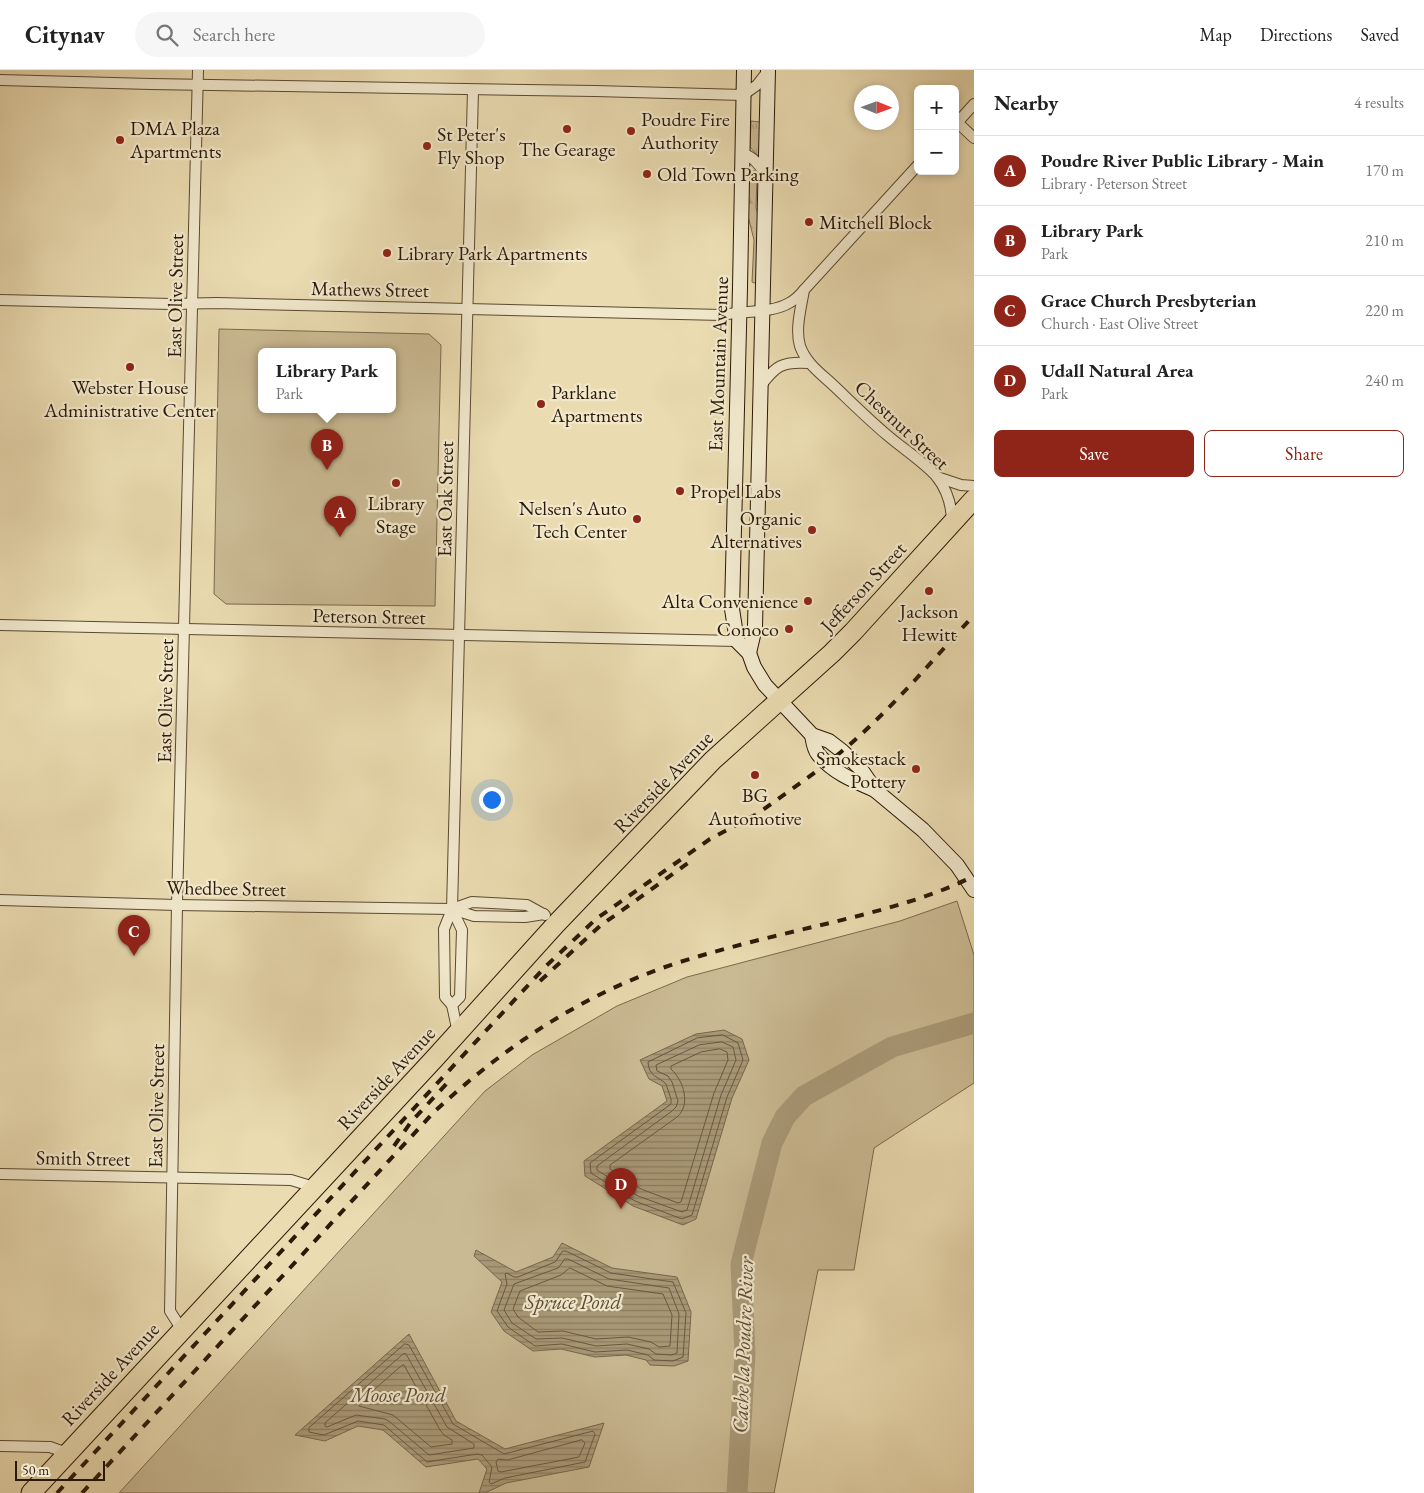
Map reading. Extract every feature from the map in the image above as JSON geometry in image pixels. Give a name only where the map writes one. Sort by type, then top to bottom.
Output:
[{"type":"highway","name":"Jefferson Street","points":[[780,700],[854,631],[974,499]]},
{"type":"highway","name":"Riverside Avenue","points":[[31,1493],[458,1034],[550,919],[713,760],[780,700]]},
{"type":"street","name":"East Olive Street","points":[[182,1330],[170,1311],[177,905],[198,70]]},
{"type":"street","name":"East Mountain Avenue","points":[[737,641],[732,609],[744,70]]},
{"type":"street","points":[[0,80],[743,95],[757,85],[768,70]]},
{"type":"street","name":"East Mountain Avenue","points":[[749,653],[755,627],[768,70]]},
{"type":"street","name":"East Oak Street","points":[[458,1034],[452,1006],[444,996],[444,929],[452,909],[473,90]]},
{"type":"street","points":[[959,121],[974,104]]},
{"type":"street","points":[[959,126],[974,138]]},
{"type":"street","points":[[742,153],[755,160],[766,175]]},
{"type":"street","name":"Mathews Street","points":[[0,300],[468,308],[722,315],[762,310],[788,304],[804,290],[914,169]]},
{"type":"street","points":[[804,290],[798,328],[800,346],[809,363]]},
{"type":"street","points":[[760,388],[772,372],[784,364],[809,363]]},
{"type":"street","name":"Chestnut Street","points":[[809,363],[886,434],[937,477],[946,492],[952,511],[952,523]]},
{"type":"street","points":[[937,477],[974,486]]},
{"type":"street","name":"Peterson Street","points":[[0,625],[737,641]]},
{"type":"street","points":[[737,641],[749,653],[762,681],[812,735],[816,753],[847,778],[875,790],[923,830],[957,865],[974,890]]},
{"type":"street","name":"Whedbee Street","points":[[0,900],[452,909],[472,902],[527,905],[550,919]]},
{"type":"street","name":"East Oak Street","points":[[452,909],[462,933],[460,997],[452,1006]]},
{"type":"street","name":"Smith Street","points":[[0,1174],[291,1180],[314,1187]]},
{"type":"street","points":[[0,1446],[50,1447],[67,1453]]},
{"type":"green space","points":[[751,121],[760,122],[759,157],[750,147]]},
{"type":"green space","points":[[755,171],[757,176],[756,208],[759,218],[757,282],[754,283],[752,282],[754,240],[748,216],[749,173]]},
{"type":"green space","points":[[219,329],[429,334],[441,345],[435,606],[226,604],[214,594]]},
{"type":"green space","points":[[957,901],[974,955],[974,1083],[874,1148],[854,1270],[818,1270],[774,1493],[119,1493],[485,1091],[532,1055],[617,1006],[687,977],[900,921]]},
{"type":"water","points":[[724,1030],[742,1039],[749,1060],[732,1098],[696,1219],[683,1225],[633,1206],[585,1176],[584,1161],[667,1101],[662,1086],[649,1079],[640,1060],[696,1034]]},
{"type":"water","name":"Spruce Pond","points":[[562,1243],[612,1268],[677,1277],[691,1312],[688,1361],[674,1366],[650,1365],[646,1360],[626,1355],[595,1357],[561,1349],[533,1351],[504,1331],[491,1312],[502,1282],[474,1256],[476,1250],[516,1272],[553,1257]]},
{"type":"water","name":"Moose Pond","points":[[409,1334],[456,1421],[505,1449],[604,1423],[589,1467],[506,1483],[485,1493],[479,1493],[487,1469],[478,1459],[426,1467],[383,1430],[358,1426],[325,1441],[295,1435]]},
{"type":"waterway","name":"Cache la Poudre River","points":[[737,1493],[745,1354],[741,1264],[772,1143],[785,1117],[804,1096],[892,1047],[974,1023]]},
{"type":"railway","points":[[749,820],[819,770],[859,736],[910,686],[974,615]]},
{"type":"railway","points":[[57,1493],[546,966],[596,919],[710,839],[755,815]]},
{"type":"railway","points":[[540,981],[600,926],[688,863]]},
{"type":"railway","points":[[82,1493],[434,1112],[461,1088],[519,1043],[580,1005],[645,974],[718,951],[906,903],[974,876]]},
{"type":"railway","points":[[394,1146],[411,1122],[451,1079]]},
{"type":"place","name":"The Gearage","points":[[567,129]]},
{"type":"place","name":"Poudre Fire Authority","points":[[631,131]]},
{"type":"place","name":"DMA Plaza Apartments","points":[[120,140]]},
{"type":"place","name":"St Peter's Fly Shop","points":[[427,146]]},
{"type":"place","name":"Old Town Parking","points":[[647,174]]},
{"type":"place","name":"Mitchell Block","points":[[809,222]]},
{"type":"place","name":"Library Park Apartments","points":[[387,253]]},
{"type":"place","name":"Webster House Administrative Center","points":[[130,367]]},
{"type":"place","name":"Parklane Apartments","points":[[541,404]]},
{"type":"place","name":"Library Park","points":[[327,470]]},
{"type":"place","name":"Library Stage","points":[[396,483]]},
{"type":"place","name":"Propel Labs","points":[[680,491]]},
{"type":"place","name":"Nelsen's Auto Tech Center","points":[[637,519]]},
{"type":"place","name":"Organic Alternatives","points":[[812,530]]},
{"type":"place","name":"Poudre River Public Library - Main","points":[[340,537]]},
{"type":"place","name":"Jackson Hewitt","points":[[929,591]]},
{"type":"place","name":"Alta Convenience","points":[[808,601]]},
{"type":"place","name":"Conoco","points":[[789,629]]},
{"type":"place","name":"Smokestack Pottery","points":[[916,769]]},
{"type":"place","name":"BG Automotive","points":[[755,775]]},
{"type":"place","name":"Grace Church Presbyterian","points":[[134,956]]},
{"type":"place","name":"Udall Natural Area","points":[[621,1209]]}]
